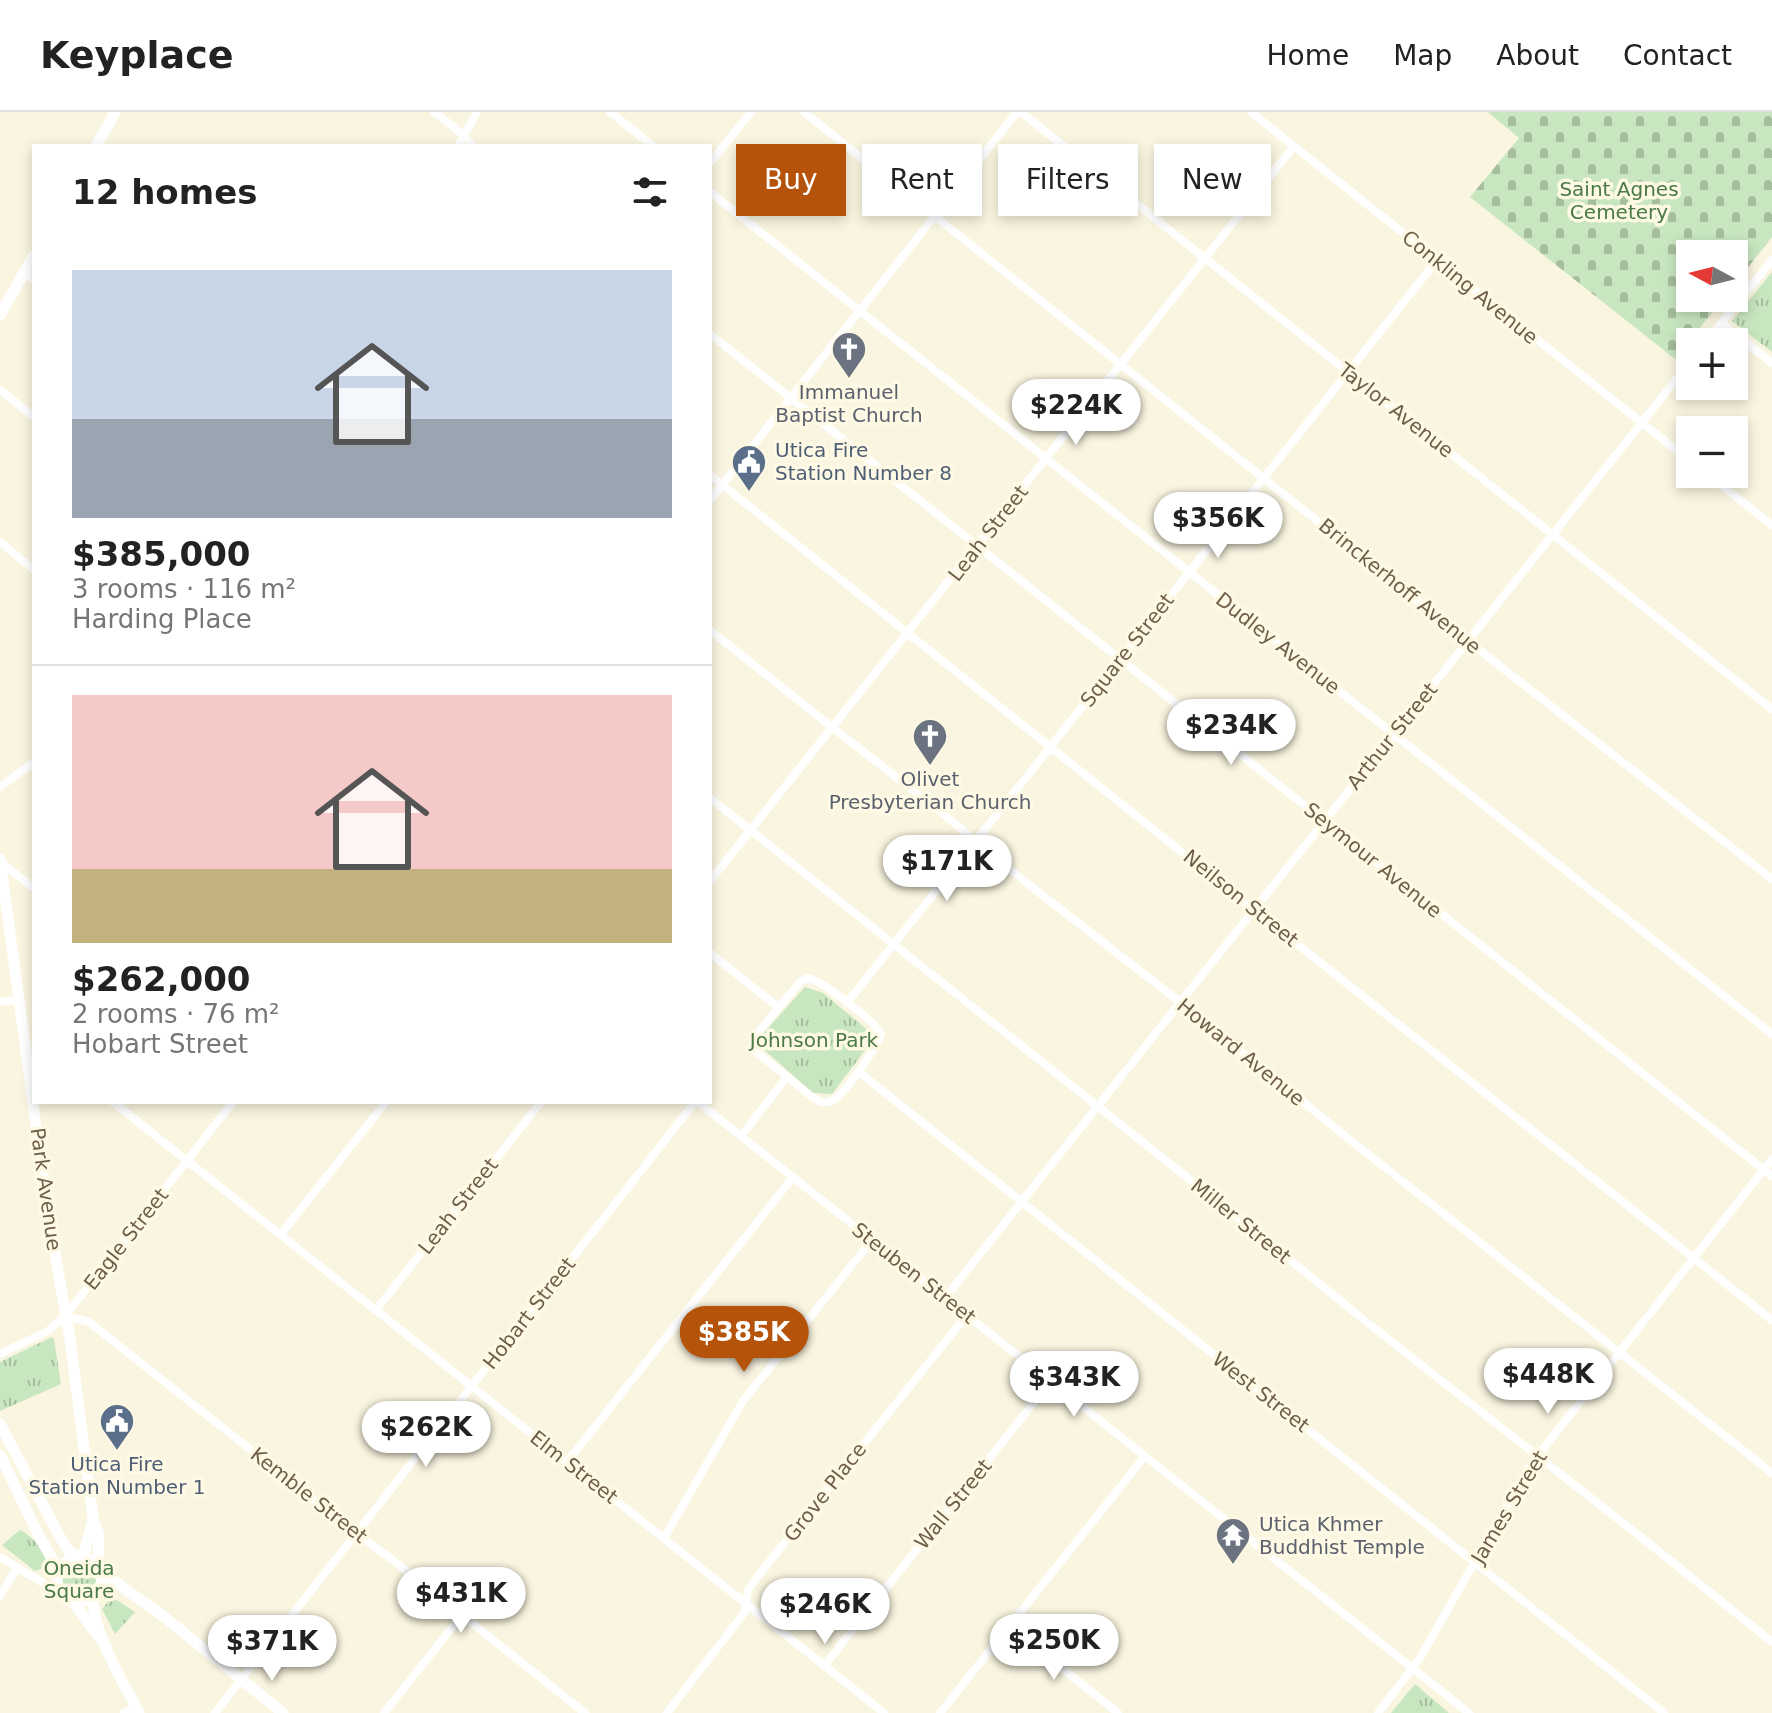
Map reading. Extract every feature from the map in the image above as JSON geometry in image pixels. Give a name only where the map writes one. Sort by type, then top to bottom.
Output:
[{"type":"street","points":[[97,144],[115,112]]},
{"type":"street","points":[[434,112],[471,144]]},
{"type":"street","points":[[459,144],[477,112]]},
{"type":"street","points":[[610,112],[650,144]]},
{"type":"street","points":[[712,161],[751,112]]},
{"type":"street","name":"Brinckerhoff Avenue","points":[[804,112],[862,158]]},
{"type":"street","points":[[982,158],[1019,112]]},
{"type":"street","name":"Taylor Avenue","points":[[1019,112],[1772,709]]},
{"type":"street","name":"Conkling Avenue","points":[[1251,112],[1676,450]]},
{"type":"street","name":"Leah Street","points":[[712,878],[1294,146]]},
{"type":"street","name":"Dudley Avenue","points":[[712,194],[1772,1034]]},
{"type":"street","points":[[712,498],[935,216]]},
{"type":"street","name":"Brinckerhoff Avenue","points":[[935,216],[1772,879]]},
{"type":"street","name":"Square Street","points":[[847,1003],[1437,260]]},
{"type":"street","points":[[1717,328],[1772,260]]},
{"type":"street","points":[[0,315],[29,277]]},
{"type":"street","points":[[1721,323],[1772,363]]},
{"type":"street","name":"Seymour Avenue","points":[[712,336],[1772,1176]]},
{"type":"street","name":"Arthur Street","points":[[945,1298],[1676,379]]},
{"type":"street","points":[[0,390],[32,415]]},
{"type":"street","name":"Neilson Street","points":[[712,477],[1772,1320]]},
{"type":"street","points":[[1725,488],[1772,525]]},
{"type":"street","points":[[0,542],[32,568]]},
{"type":"street","name":"Howard Avenue","points":[[712,632],[1772,1473]]},
{"type":"street","points":[[0,787],[32,763]]},
{"type":"street","name":"Miller Street","points":[[712,800],[1772,1642]]},
{"type":"street","points":[[0,860],[32,886]]},
{"type":"street","name":"Park Avenue","points":[[0,860],[32,1092]]},
{"type":"street","points":[[712,955],[778,1007]]},
{"type":"street","points":[[816,979],[847,1003],[878,1028],[881,1034],[878,1044],[859,1072],[836,1099],[827,1103],[811,1096],[753,1047],[755,1036],[801,981],[816,979]]},
{"type":"street","points":[[0,1002],[18,1000]]},
{"type":"street","points":[[23,1032],[32,1039]]},
{"type":"street","name":"West Street","points":[[859,1072],[1664,1713]]},
{"type":"street","points":[[741,1136],[787,1077]]},
{"type":"street","name":"Park Avenue","points":[[34,1104],[93,1518],[99,1535],[99,1569]]},
{"type":"street","name":"Elm Street","points":[[116,1104],[884,1713]]},
{"type":"street","name":"Eagle Street","points":[[0,1354],[48,1331],[65,1316],[231,1104]]},
{"type":"street","points":[[281,1234],[384,1104]]},
{"type":"street","name":"Leah Street","points":[[376,1310],[539,1104]]},
{"type":"street","name":"Hobart Street","points":[[215,1713],[695,1104]]},
{"type":"street","name":"Steuben Street","points":[[700,1104],[1469,1713]]},
{"type":"street","name":"James Street","points":[[1378,1713],[1413,1669],[1528,1468],[1772,1159]]},
{"type":"street","points":[[567,1462],[793,1177]]},
{"type":"street","points":[[664,1538],[743,1401],[872,1240]]},
{"type":"street","name":"Grove Place","points":[[667,1713],[744,1613],[748,1590],[758,1576],[967,1315]]},
{"type":"street","name":"Kemble Street","points":[[65,1316],[89,1322],[585,1713]]},
{"type":"street","name":"Wall Street","points":[[824,1666],[1051,1381]]},
{"type":"street","points":[[0,1424],[60,1537],[70,1552],[81,1558]]},
{"type":"street","points":[[0,1455],[58,1572],[59,1589],[106,1646]]},
{"type":"street","points":[[940,1713],[1145,1456]]},
{"type":"street","name":"Park Avenue","points":[[81,1558],[93,1518]]},
{"type":"street","points":[[0,1557],[66,1598],[83,1602],[107,1589],[145,1603]]},
{"type":"street","points":[[35,1579],[52,1579],[66,1561],[89,1559],[283,1713]]},
{"type":"street","points":[[0,1596],[17,1568]]},
{"type":"street","points":[[99,1569],[101,1583],[93,1606],[106,1646],[138,1709],[124,1713]]},
{"type":"street","points":[[384,1713],[462,1615]]},
{"type":"street","points":[[1009,1626],[1118,1713]]},
{"type":"green space","name":"Saint Agnes Cemetery","points":[[1488,112],[1772,112],[1772,237],[1748,267],[1748,240],[1676,240],[1676,312],[1713,312],[1700,328],[1676,328],[1675,359],[1470,197],[1519,138]]},
{"type":"green space","points":[[1772,272],[1772,352],[1748,333],[1748,328],[1741,328],[1732,321],[1739,312],[1748,312],[1748,301]]},
{"type":"green space","name":"Johnson Park","points":[[805,987],[823,993],[869,1031],[871,1038],[832,1094],[813,1093],[761,1047],[761,1036]]},
{"type":"green space","points":[[52,1337],[61,1384],[0,1411],[0,1362]]},
{"type":"green space","points":[[20,1530],[38,1545],[47,1567],[35,1571],[2,1545]]},
{"type":"green space","name":"Oneida Square","points":[[72,1559],[98,1567],[96,1594],[70,1600],[58,1574]]},
{"type":"green space","points":[[112,1597],[135,1612],[115,1634],[102,1609]]},
{"type":"green space","points":[[1415,1684],[1449,1713],[1391,1713]]},
{"type":"place","name":"Immanuel Baptist Church","points":[[849,380]]},
{"type":"place","name":"Utica Fire Station Number 8","points":[[749,493]]},
{"type":"place","name":"Olivet Presbyterian Church","points":[[930,767]]},
{"type":"place","name":"Utica Fire Station Number 1","points":[[117,1452]]},
{"type":"place","name":"Utica Khmer Buddhist Temple","points":[[1233,1566]]}]
